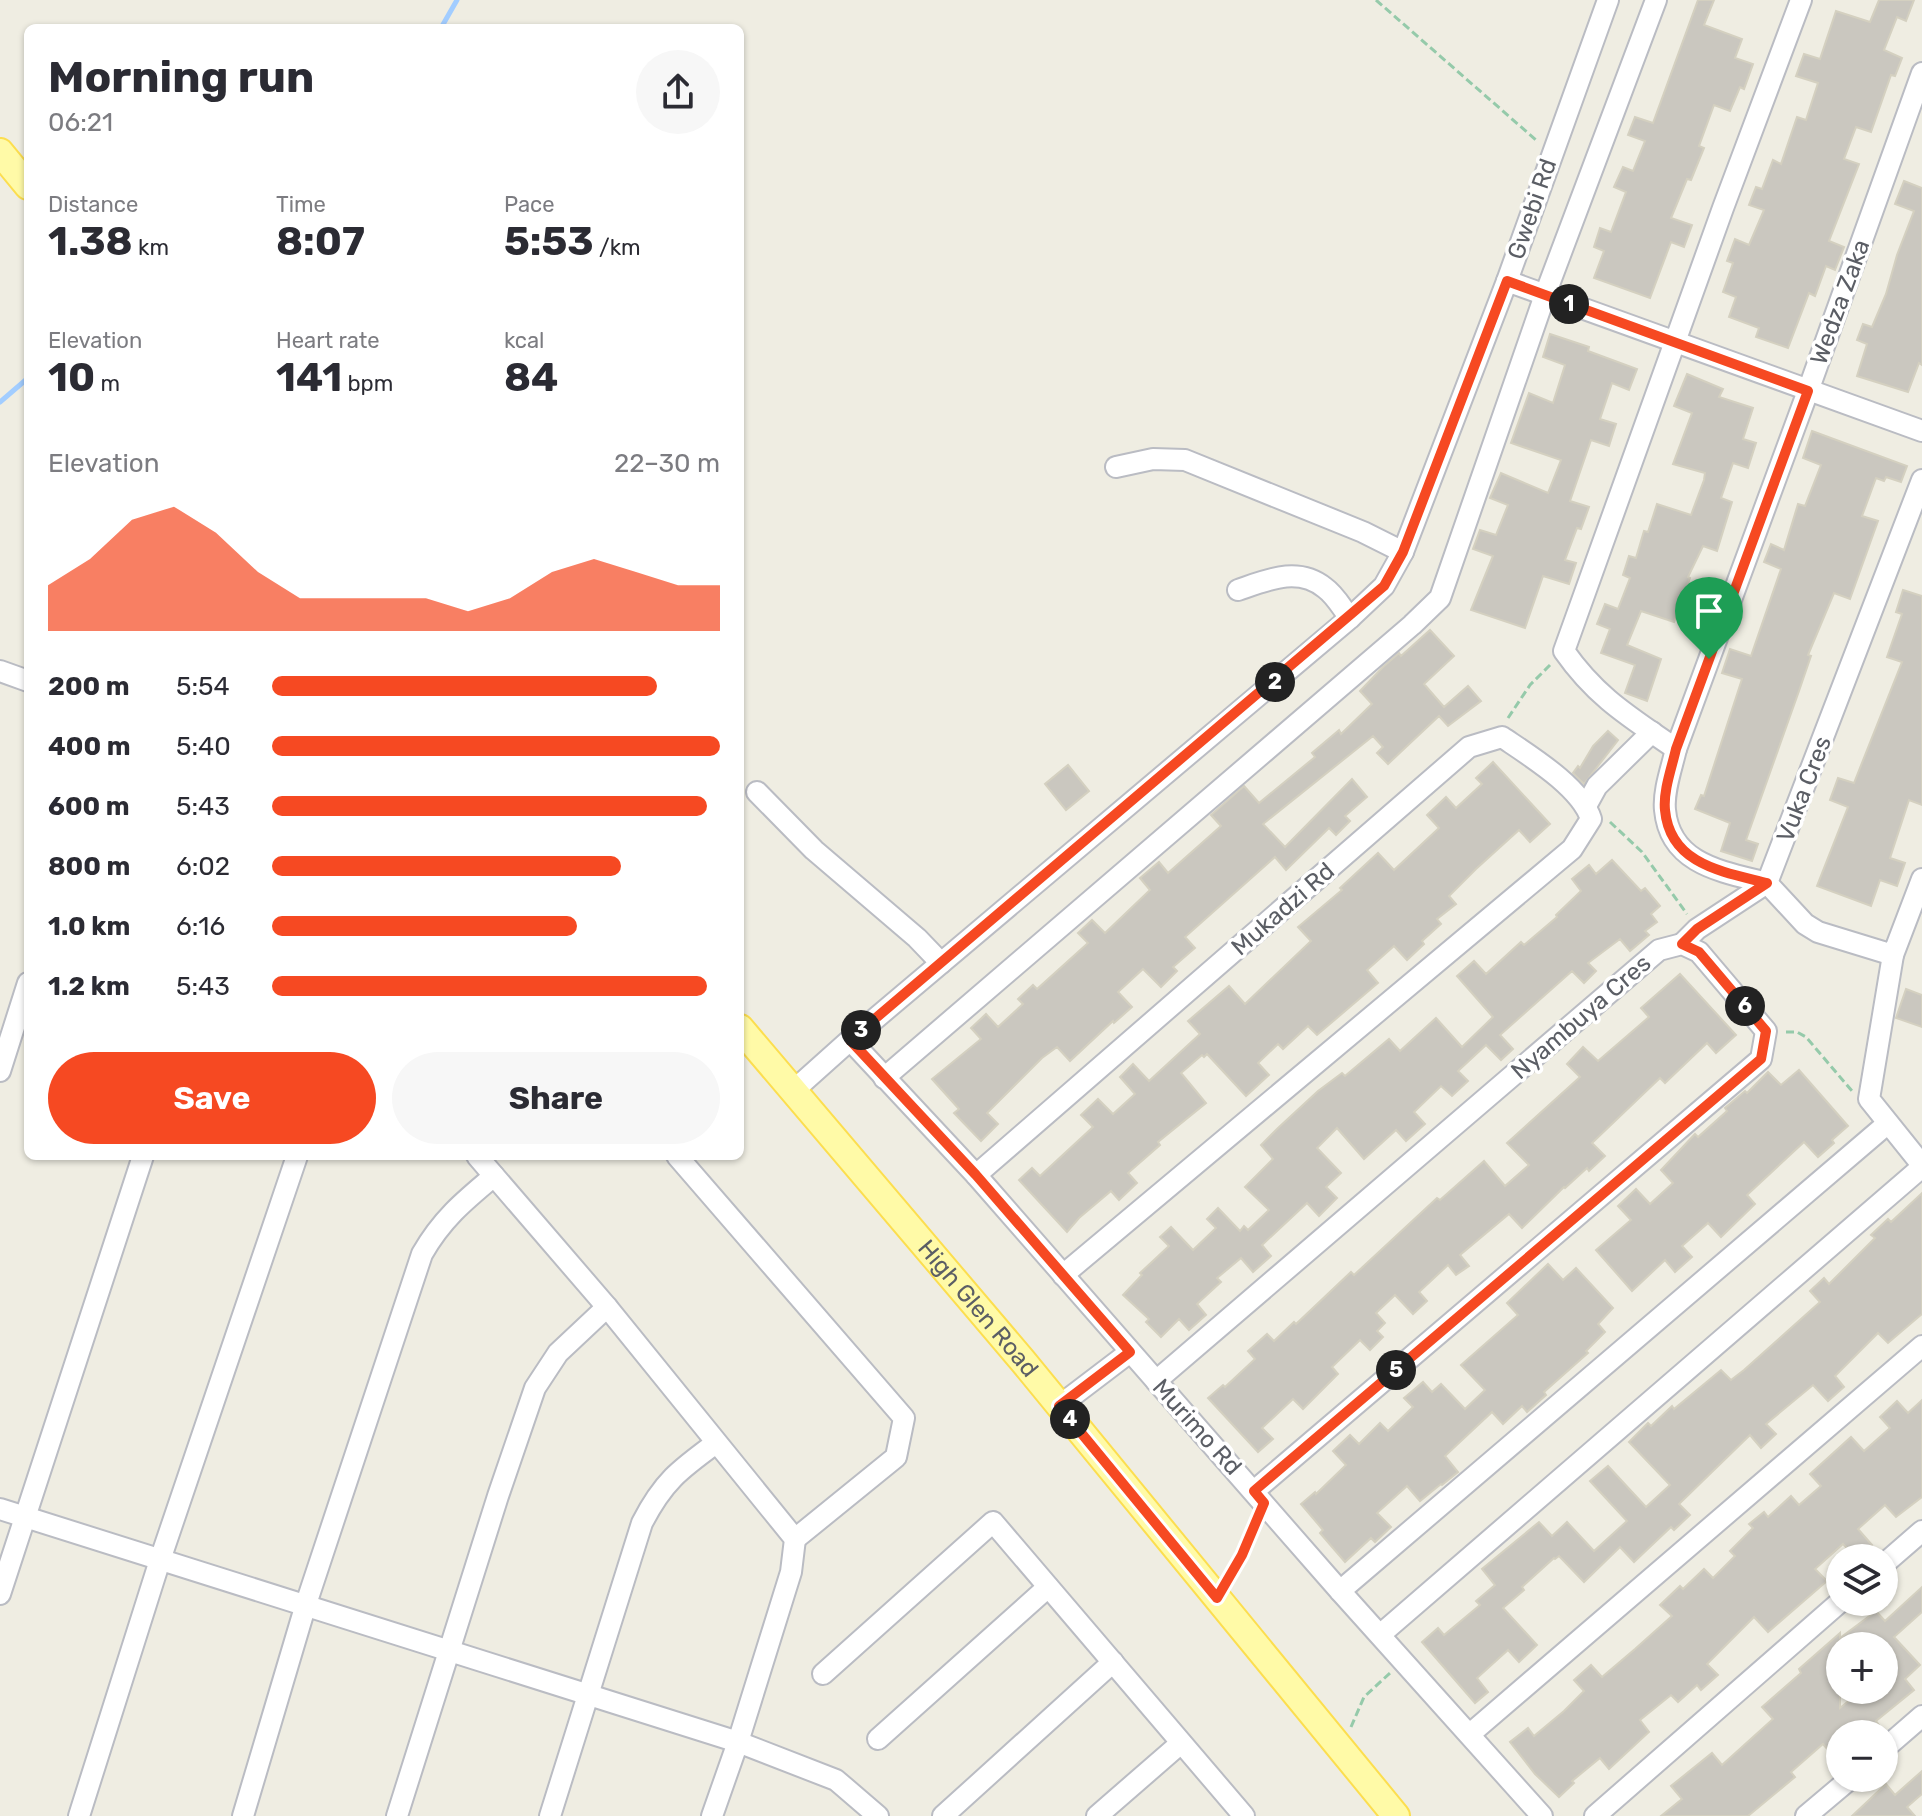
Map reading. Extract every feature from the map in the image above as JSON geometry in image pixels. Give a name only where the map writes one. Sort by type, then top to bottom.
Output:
[{"type":"main road","points":[[0,152],[24,181]]},
{"type":"main road","name":"High Glen Road","points":[[744,1033],[1059,1406],[1396,1816]]},
{"type":"street","name":"Gwebi Rd","points":[[793,1091],[1384,586],[1403,552],[1507,281],[1608,0]]},
{"type":"street","points":[[884,1078],[1440,598],[1545,295],[1656,0]]},
{"type":"street","points":[[1676,749],[1616,707],[1584,679],[1564,651],[1801,0]]},
{"type":"street","name":"Wedza Zaka","points":[[1767,883],[1697,863],[1676,842],[1664,808],[1676,749],[1922,73]]},
{"type":"street","points":[[1507,281],[1922,431]]},
{"type":"street","points":[[1116,467],[1153,459],[1185,460],[1363,532],[1403,552]]},
{"type":"street","name":"Vuka Cres","points":[[1767,883],[1922,480]]},
{"type":"street","points":[[1238,590],[1282,575],[1305,577],[1325,588],[1350,618]]},
{"type":"street","points":[[0,671],[24,680]]},
{"type":"street","points":[[1063,1275],[1572,849],[1589,813],[1597,786],[1652,732]]},
{"type":"street","points":[[1502,737],[1527,754],[1589,813]]},
{"type":"street","name":"Mukadzi Rd","points":[[976,1175],[1469,747],[1502,737]]},
{"type":"street","points":[[757,792],[814,850],[917,938],[941,963]]},
{"type":"street","points":[[1381,1634],[1922,1166],[1869,1099],[1893,955],[1922,879]]},
{"type":"street","points":[[1767,883],[1805,924],[1818,932],[1893,955]]},
{"type":"street","name":"Nyambuya Cres","points":[[1156,1381],[1659,950],[1682,944],[1697,929],[1767,883]]},
{"type":"street","points":[[1259,1497],[1761,1059],[1766,1031],[1699,952],[1682,944]]},
{"type":"street","points":[[0,1071],[24,996]]},
{"type":"street","name":"Murimo Rd","points":[[850,1040],[976,1175],[1340,1591],[1542,1816]]},
{"type":"street","points":[[1340,1591],[1887,1124]]},
{"type":"street","points":[[0,1594],[142,1160]]},
{"type":"street","points":[[79,1816],[160,1560],[296,1160]]},
{"type":"street","points":[[480,1160],[607,1307],[795,1539]]},
{"type":"street","points":[[680,1160],[904,1418],[896,1457],[795,1539],[791,1572],[712,1816]]},
{"type":"street","points":[[243,1816],[306,1604],[422,1254],[437,1227],[494,1176]]},
{"type":"street","points":[[397,1816],[535,1388],[558,1353],[607,1307]]},
{"type":"street","points":[[1470,1734],[1922,1346]]},
{"type":"street","points":[[1059,1406],[1130,1352]]},
{"type":"street","points":[[550,1816],[642,1523],[658,1491],[685,1465],[716,1443]]},
{"type":"street","points":[[0,1509],[738,1742],[836,1780],[878,1816]]},
{"type":"street","points":[[823,1674],[993,1522],[1244,1816]]},
{"type":"street","points":[[1898,1552],[1922,1531]]},
{"type":"street","points":[[878,1739],[1048,1587]]},
{"type":"street","points":[[1595,1816],[1826,1614]]},
{"type":"street","points":[[943,1816],[1113,1662]]},
{"type":"street","points":[[1898,1737],[1922,1716]]},
{"type":"street","points":[[1097,1816],[1181,1743]]},
{"type":"street","points":[[1806,1816],[1834,1792]]},
{"type":"path","points":[[1376,0],[1551,153]]},
{"type":"path","points":[[1502,737],[1514,705],[1564,651]]},
{"type":"path","points":[[1589,813],[1607,819],[1622,831],[1659,874],[1697,929]]},
{"type":"path","points":[[1766,1031],[1797,1032],[1806,1037],[1857,1097],[1869,1099]]},
{"type":"path","points":[[1217,1598],[1242,1555],[1259,1497]]},
{"type":"path","points":[[1341,1749],[1364,1697],[1404,1660]]},
{"type":"building","points":[[1698,0],[1714,0],[1704,25],[1742,39],[1735,58],[1753,64],[1744,89],[1740,87],[1730,111],[1714,105],[1699,146],[1704,148],[1671,218],[1692,225],[1684,247],[1671,242],[1650,298],[1594,278],[1604,251],[1594,247],[1600,228],[1611,232],[1626,192],[1614,187],[1623,167],[1633,171],[1645,141],[1628,135],[1635,117],[1653,123]]},
{"type":"building","points":[[1879,0],[1914,0],[1906,21],[1897,17],[1884,50],[1902,58],[1895,76],[1891,75],[1871,132],[1856,127],[1844,159],[1859,164],[1829,241],[1844,247],[1835,270],[1826,266],[1815,296],[1809,293],[1788,348],[1756,337],[1759,328],[1729,317],[1736,297],[1723,292],[1733,263],[1727,261],[1735,239],[1749,245],[1764,210],[1749,205],[1756,187],[1762,189],[1773,160],[1781,164],[1797,117],[1806,120],[1818,83],[1796,76],[1804,54],[1820,59],[1836,11],[1870,22]]},
{"type":"building","points":[[1904,181],[1922,188],[1922,365],[1919,363],[1908,392],[1857,376],[1867,344],[1857,340],[1863,324],[1872,327],[1914,211],[1895,204]]},
{"type":"building","points":[[1550,334],[1589,347],[1588,351],[1637,369],[1629,390],[1612,383],[1600,419],[1616,424],[1609,446],[1591,440],[1570,501],[1589,507],[1565,560],[1576,563],[1569,584],[1543,576],[1525,628],[1471,610],[1493,556],[1473,549],[1480,530],[1496,535],[1508,505],[1490,498],[1501,473],[1548,493],[1561,460],[1511,443],[1529,393],[1553,403],[1565,365],[1543,357]]},
{"type":"building","points":[[1687,374],[1723,389],[1719,397],[1753,408],[1743,439],[1756,443],[1748,468],[1733,463],[1721,498],[1732,502],[1717,551],[1703,546],[1688,577],[1674,622],[1641,611],[1627,645],[1661,659],[1647,701],[1625,693],[1635,665],[1601,653],[1610,629],[1597,624],[1605,604],[1618,609],[1630,578],[1623,575],[1629,556],[1636,558],[1657,504],[1691,515],[1704,480],[1705,473],[1673,464],[1692,413],[1674,406]]},
{"type":"building","points":[[1812,431],[1907,466],[1901,482],[1886,477],[1884,481],[1876,478],[1862,516],[1878,521],[1850,599],[1834,593],[1808,655],[1811,656],[1746,840],[1758,844],[1752,861],[1721,851],[1730,823],[1695,809],[1701,795],[1704,796],[1742,679],[1722,673],[1730,649],[1751,656],[1781,569],[1764,562],[1771,544],[1784,550],[1798,504],[1805,506],[1821,465],[1803,458]]},
{"type":"building","points":[[1903,590],[1922,596],[1922,805],[1909,800],[1890,858],[1905,863],[1897,886],[1880,880],[1871,906],[1817,886],[1848,807],[1830,800],[1838,778],[1854,783],[1902,662],[1887,657],[1902,614],[1896,612]]},
{"type":"building","points":[[1430,630],[1454,656],[1424,684],[1444,707],[1468,686],[1481,701],[1448,726],[1439,716],[1388,764],[1377,753],[1383,747],[1373,736],[1263,824],[1285,847],[1352,779],[1367,797],[1345,816],[1350,821],[1336,835],[1329,828],[1286,870],[1275,857],[1185,937],[1195,948],[1173,967],[1177,971],[1161,987],[1143,969],[1118,992],[1132,1007],[1070,1061],[1057,1047],[1042,1058],[987,1113],[998,1124],[981,1141],[954,1113],[959,1109],[932,1079],[981,1039],[971,1028],[986,1014],[998,1027],[1023,1004],[1018,999],[1033,985],[1037,989],[1088,943],[1078,933],[1092,920],[1105,933],[1150,890],[1140,878],[1159,862],[1168,873],[1221,826],[1211,815],[1244,786],[1259,803],[1315,757],[1312,753],[1339,730],[1341,734],[1372,704],[1360,691],[1399,653],[1401,656]]},
{"type":"building","points":[[1608,731],[1618,740],[1584,784],[1573,773]]},
{"type":"building","points":[[1493,762],[1550,824],[1530,842],[1519,830],[1449,896],[1456,904],[1437,919],[1441,924],[1422,941],[1424,944],[1407,960],[1394,946],[1367,970],[1378,983],[1317,1035],[1308,1026],[1283,1049],[1278,1044],[1258,1063],[1269,1075],[1246,1096],[1207,1054],[1202,1055],[1181,1073],[1206,1103],[1158,1142],[1160,1145],[1128,1173],[1137,1183],[1119,1200],[1111,1191],[1067,1232],[1019,1180],[1032,1168],[1040,1176],[1093,1127],[1081,1115],[1098,1099],[1113,1114],[1135,1094],[1120,1077],[1133,1064],[1149,1081],[1200,1034],[1188,1021],[1229,986],[1245,1004],[1311,941],[1298,927],[1342,890],[1340,888],[1378,853],[1394,870],[1439,828],[1427,815],[1446,797],[1456,808],[1482,784],[1476,778]]},
{"type":"building","points":[[1068,765],[1089,791],[1066,810],[1045,784]]},
{"type":"building","points":[[1612,860],[1641,891],[1645,888],[1660,906],[1651,914],[1657,922],[1645,931],[1649,935],[1630,951],[1620,939],[1588,963],[1596,971],[1584,983],[1572,971],[1500,1035],[1513,1049],[1501,1060],[1486,1045],[1458,1071],[1468,1081],[1452,1096],[1441,1086],[1414,1112],[1425,1124],[1406,1141],[1396,1130],[1364,1159],[1337,1128],[1317,1148],[1341,1173],[1326,1187],[1337,1198],[1319,1216],[1307,1203],[1262,1245],[1271,1256],[1253,1272],[1241,1258],[1217,1278],[1221,1282],[1197,1304],[1206,1315],[1189,1330],[1179,1319],[1161,1337],[1146,1322],[1149,1319],[1123,1295],[1142,1275],[1140,1273],[1169,1246],[1160,1237],[1171,1227],[1193,1250],[1216,1228],[1207,1219],[1218,1208],[1240,1231],[1244,1226],[1248,1230],[1269,1210],[1245,1187],[1273,1159],[1261,1145],[1318,1091],[1342,1073],[1345,1076],[1389,1039],[1400,1051],[1436,1018],[1462,1047],[1493,1017],[1457,976],[1474,961],[1486,974],[1521,942],[1524,945],[1557,917],[1581,891],[1572,879],[1589,865],[1596,874]]},
{"type":"building","points":[[1680,974],[1736,1035],[1716,1053],[1707,1043],[1665,1083],[1660,1078],[1592,1143],[1605,1156],[1564,1187],[1522,1228],[1509,1214],[1460,1255],[1469,1266],[1456,1275],[1448,1265],[1419,1292],[1427,1301],[1413,1314],[1395,1295],[1376,1313],[1385,1323],[1377,1331],[1383,1337],[1370,1350],[1360,1340],[1332,1367],[1338,1374],[1303,1409],[1293,1399],[1262,1428],[1273,1439],[1258,1452],[1208,1398],[1255,1359],[1248,1351],[1267,1334],[1274,1341],[1294,1322],[1296,1324],[1351,1272],[1354,1275],[1437,1198],[1440,1200],[1484,1161],[1505,1186],[1529,1165],[1507,1143],[1580,1077],[1567,1064],[1583,1047],[1598,1061],[1649,1017],[1641,1008]]},
{"type":"building","points":[[1906,989],[1922,995],[1922,1027],[1896,1018]]},
{"type":"building","points":[[1799,1070],[1848,1126],[1818,1157],[1804,1142],[1747,1195],[1755,1204],[1721,1237],[1708,1223],[1682,1246],[1692,1257],[1675,1272],[1665,1260],[1632,1291],[1596,1250],[1631,1220],[1618,1206],[1636,1189],[1650,1204],[1673,1183],[1661,1170],[1695,1134],[1698,1137],[1727,1111],[1725,1108],[1745,1091],[1747,1093],[1768,1072],[1781,1085]]},
{"type":"building","points":[[1922,1193],[1922,1314],[1888,1343],[1878,1333],[1835,1376],[1844,1387],[1828,1401],[1813,1385],[1766,1424],[1776,1434],[1761,1448],[1750,1435],[1679,1504],[1690,1515],[1674,1530],[1671,1527],[1634,1562],[1620,1547],[1584,1582],[1559,1556],[1554,1558],[1503,1608],[1537,1645],[1519,1662],[1508,1650],[1477,1678],[1488,1692],[1475,1703],[1422,1642],[1438,1628],[1444,1635],[1480,1605],[1476,1601],[1495,1585],[1482,1569],[1539,1522],[1552,1536],[1567,1522],[1594,1551],[1627,1521],[1590,1481],[1608,1466],[1646,1507],[1670,1485],[1629,1442],[1648,1423],[1651,1426],[1672,1406],[1674,1409],[1721,1370],[1731,1380],[1744,1370],[1820,1302],[1810,1291],[1824,1278],[1829,1284],[1875,1238],[1871,1235],[1888,1219],[1891,1222]]},
{"type":"building","points":[[1548,1264],[1563,1280],[1576,1268],[1613,1308],[1598,1324],[1605,1332],[1586,1351],[1588,1353],[1544,1392],[1546,1395],[1527,1412],[1522,1406],[1503,1424],[1492,1412],[1445,1456],[1458,1472],[1442,1485],[1420,1501],[1407,1486],[1377,1513],[1391,1527],[1375,1542],[1371,1538],[1345,1562],[1301,1504],[1346,1465],[1333,1451],[1350,1435],[1359,1444],[1380,1423],[1388,1431],[1413,1407],[1404,1398],[1423,1382],[1432,1392],[1441,1384],[1465,1409],[1485,1390],[1461,1365],[1518,1315],[1507,1303]]},
{"type":"building","points":[[1922,1400],[1922,1497],[1896,1517],[1885,1505],[1858,1529],[1871,1544],[1826,1544],[1826,1559],[1815,1569],[1826,1582],[1768,1632],[1754,1617],[1707,1664],[1718,1675],[1701,1690],[1697,1685],[1678,1702],[1671,1695],[1640,1720],[1649,1732],[1609,1769],[1600,1758],[1572,1781],[1574,1783],[1559,1797],[1535,1774],[1510,1742],[1528,1728],[1534,1736],[1564,1711],[1584,1691],[1574,1680],[1591,1665],[1602,1677],[1672,1616],[1660,1605],[1680,1586],[1683,1589],[1704,1569],[1713,1578],[1735,1556],[1730,1551],[1753,1528],[1749,1524],[1764,1512],[1768,1517],[1791,1496],[1799,1505],[1821,1486],[1810,1474],[1851,1437],[1864,1451],[1890,1428],[1880,1417],[1897,1401],[1908,1413]]},
{"type":"building","points":[[1922,1587],[1922,1612],[1898,1633],[1848,1632],[1869,1616],[1880,1616],[1885,1621],[1890,1616],[1898,1616],[1898,1609]]},
{"type":"building","points":[[1898,1641],[1920,1665],[1905,1679],[1914,1690],[1898,1703]]},
{"type":"building","points":[[1826,1645],[1826,1704],[1840,1704],[1840,1708],[1845,1704],[1897,1704],[1877,1720],[1826,1720],[1826,1748],[1823,1744],[1791,1772],[1795,1777],[1748,1816],[1661,1816],[1682,1799],[1671,1786],[1712,1753],[1722,1765],[1773,1719],[1762,1707],[1801,1673],[1799,1669]]},
{"type":"building","points":[[1922,1771],[1922,1794],[1907,1807],[1915,1816],[1852,1816],[1878,1792],[1893,1792],[1895,1795]]},
{"type":"waterway","points":[[443,24],[457,0]]},
{"type":"waterway","points":[[0,402],[24,381]]},
{"type":"route","points":[[1507,281],[1808,391],[1709,659],[1676,749],[1664,808],[1676,842],[1697,863],[1767,883],[1697,929],[1682,944],[1699,952],[1766,1031],[1761,1059],[1254,1491],[1264,1503],[1242,1555],[1217,1598],[1059,1406],[1130,1352],[976,1175],[850,1040],[1384,586],[1403,552],[1507,281]]}]
